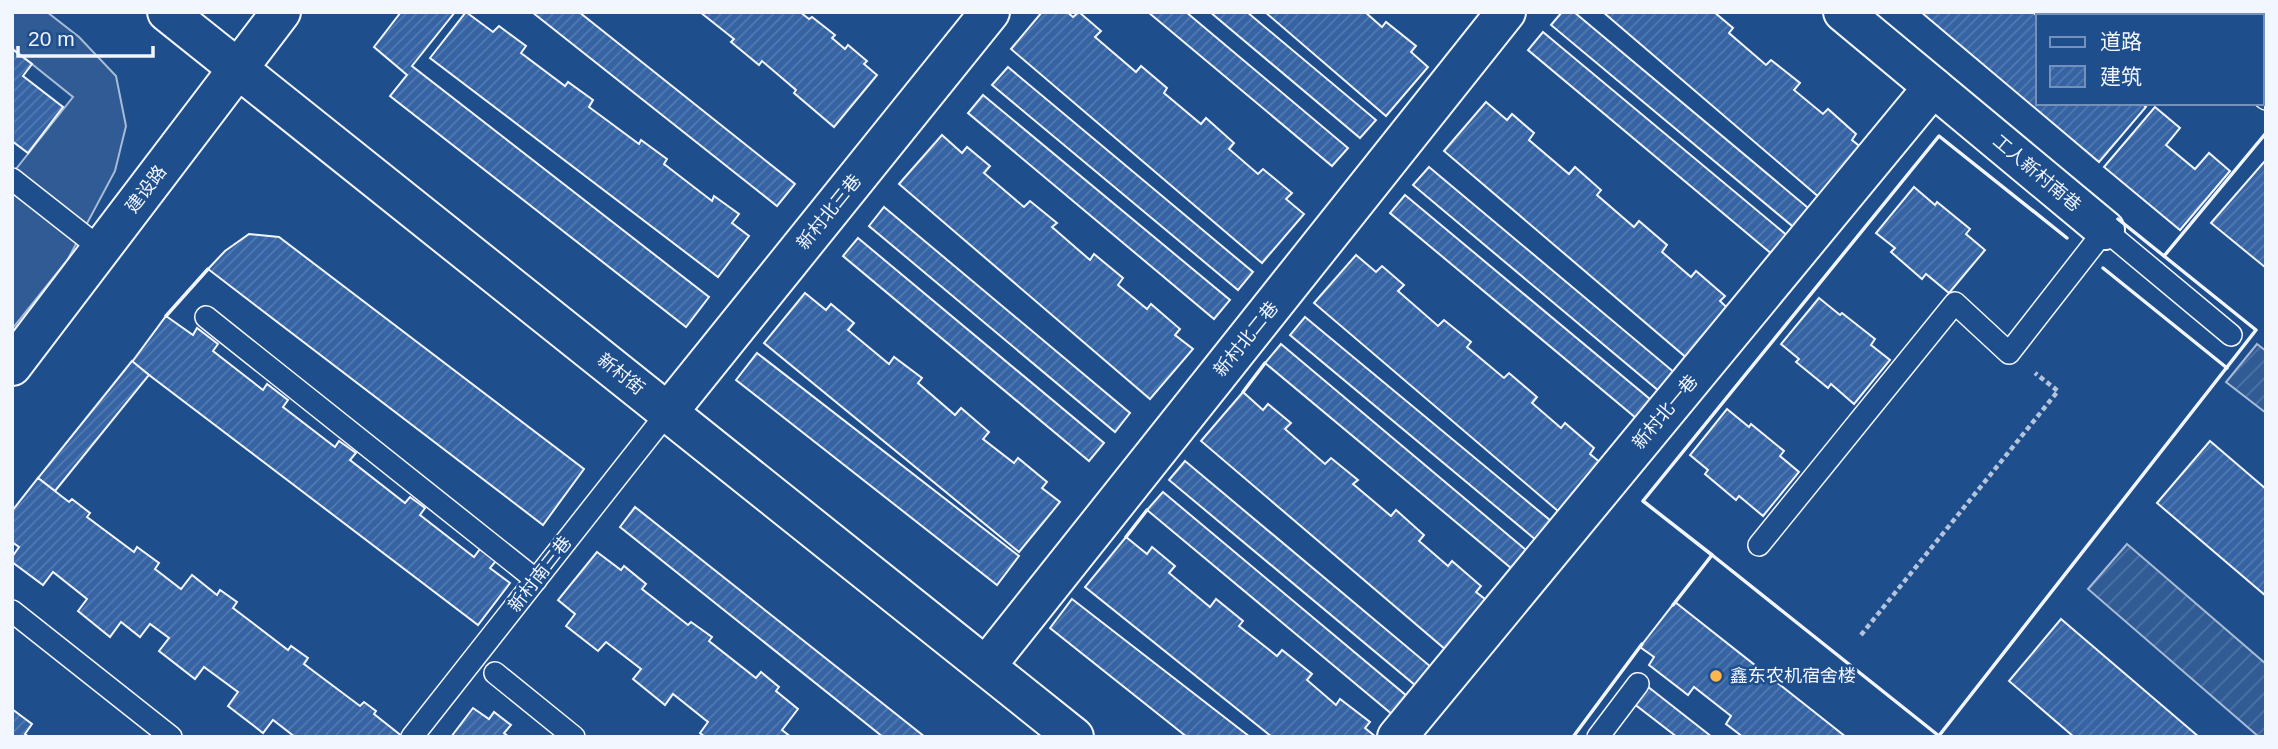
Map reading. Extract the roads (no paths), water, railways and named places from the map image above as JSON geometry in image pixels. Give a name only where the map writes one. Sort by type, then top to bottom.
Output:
[{"type":"street","name":"新村街","points":[[167,12],[986,666],[1064,734]]},
{"type":"street","name":"建设路","points":[[12,366],[281,12]]},
{"type":"street","name":"新村北三巷","points":[[668,412],[990,12]]},
{"type":"street","name":"新村北二巷","points":[[986,666],[1506,12]]},
{"type":"street","name":"工人新村南巷","points":[[1843,12],[2105,230]]},
{"type":"street","name":"新村北一巷","points":[[1397,737],[1933,87]]},
{"type":"lane","points":[[12,179],[101,249]]},
{"type":"lane","points":[[1759,545],[1955,303],[2009,353],[2105,230]]},
{"type":"lane","name":"工人新村南巷","points":[[2105,230],[2231,335]]},
{"type":"lane","points":[[206,317],[536,580]]},
{"type":"lane","name":"新村南三巷","points":[[412,737],[668,412]]},
{"type":"lane","points":[[12,611],[172,737]]},
{"type":"lane","points":[[495,673],[574,737]]},
{"type":"lane","points":[[1598,737],[1638,684]]},
{"type":"place","name":"鑫东农机宿舍楼","points":[[1716,676]]}]
